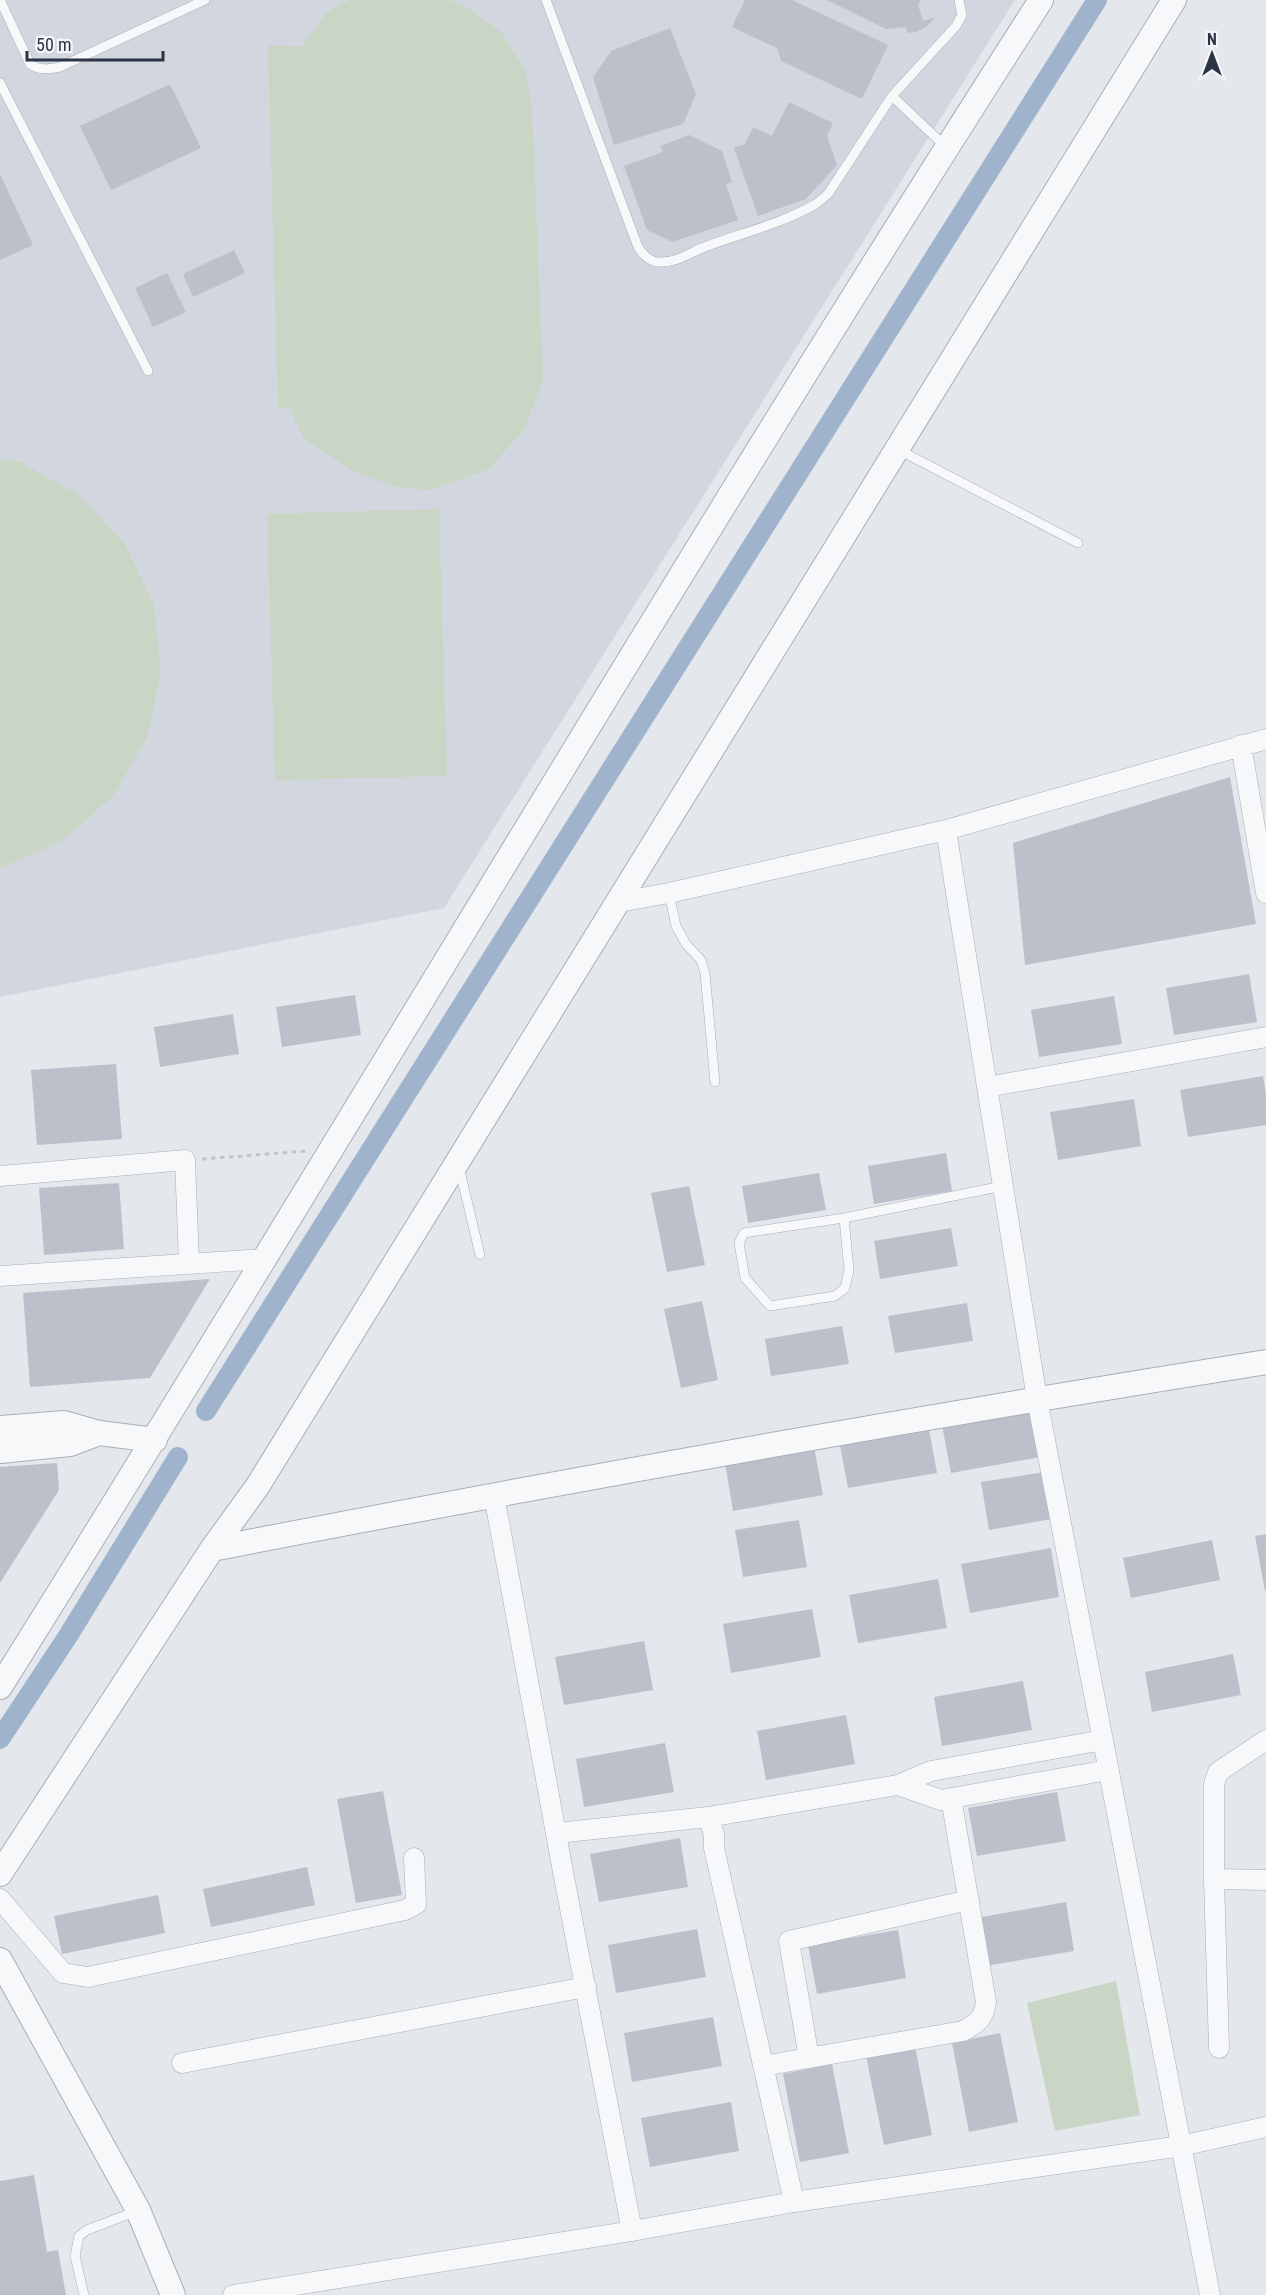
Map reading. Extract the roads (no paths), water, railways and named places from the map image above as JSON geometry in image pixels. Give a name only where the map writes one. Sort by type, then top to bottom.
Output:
[{"type":"street","points":[[0,1687],[155,1440],[891,234],[1041,0]]},
{"type":"street","points":[[0,1873],[212,1549],[257,1487],[1174,0]]},
{"type":"street","points":[[618,902],[669,893],[946,830],[1266,739]]},
{"type":"street","points":[[1241,745],[1266,893]]},
{"type":"street","points":[[946,830],[1037,1399],[1210,2295]]},
{"type":"street","points":[[987,1087],[1266,1037]]},
{"type":"street","points":[[0,1176],[185,1160],[189,1263]]},
{"type":"street","points":[[0,1276],[265,1259]]},
{"type":"street","points":[[212,1549],[494,1495],[1037,1399],[1266,1362]]},
{"type":"street","points":[[0,1428],[64,1422],[99,1433],[155,1440]]},
{"type":"street","points":[[0,1451],[70,1444],[99,1433]]},
{"type":"street","points":[[494,1495],[632,2231]]},
{"type":"street","points":[[557,1833],[708,1817],[898,1785],[931,1770],[1103,1740]]},
{"type":"street","points":[[1220,2048],[1214,1880],[1214,1784],[1218,1772],[1266,1740]]},
{"type":"street","points":[[898,1785],[941,1800],[1108,1770]]},
{"type":"street","points":[[763,2066],[963,2031],[976,2025],[985,2013],[986,2002],[951,1798]]},
{"type":"street","points":[[708,1817],[714,1834],[714,1848],[794,2202]]},
{"type":"street","points":[[0,1899],[63,1973],[88,1977],[405,1910],[416,1904],[414,1858]]},
{"type":"street","points":[[1214,1880],[1266,1880]]},
{"type":"street","points":[[809,2058],[789,1941],[969,1900]]},
{"type":"street","points":[[0,1960],[138,2211],[173,2295]]},
{"type":"street","points":[[182,2063],[586,1987]]},
{"type":"street","points":[[233,2295],[632,2231],[794,2202],[1181,2146],[1266,2127]]},
{"type":"lane","points":[[0,0],[30,64],[36,68],[47,69],[60,67],[205,0]]},
{"type":"lane","points":[[546,0],[638,247],[644,256],[656,262],[669,262],[778,221],[815,205],[828,194],[892,96],[956,26],[962,15],[959,0]]},
{"type":"lane","points":[[0,83],[148,371]]},
{"type":"lane","points":[[892,96],[947,148]]},
{"type":"lane","points":[[897,449],[1078,543]]},
{"type":"lane","points":[[669,893],[676,926],[686,944],[701,960],[705,974],[715,1082]]},
{"type":"lane","points":[[458,1162],[480,1256]]},
{"type":"lane","points":[[844,1218],[849,1270],[845,1288],[835,1296],[770,1306],[745,1278],[740,1243],[744,1233],[844,1218],[1003,1186]]},
{"type":"lane","points":[[84,2295],[75,2256],[80,2236],[87,2230],[138,2211]]},
{"type":"waterway","points":[[206,1411],[1097,0]]},
{"type":"waterway","points":[[0,1739],[68,1636],[178,1457]]}]
